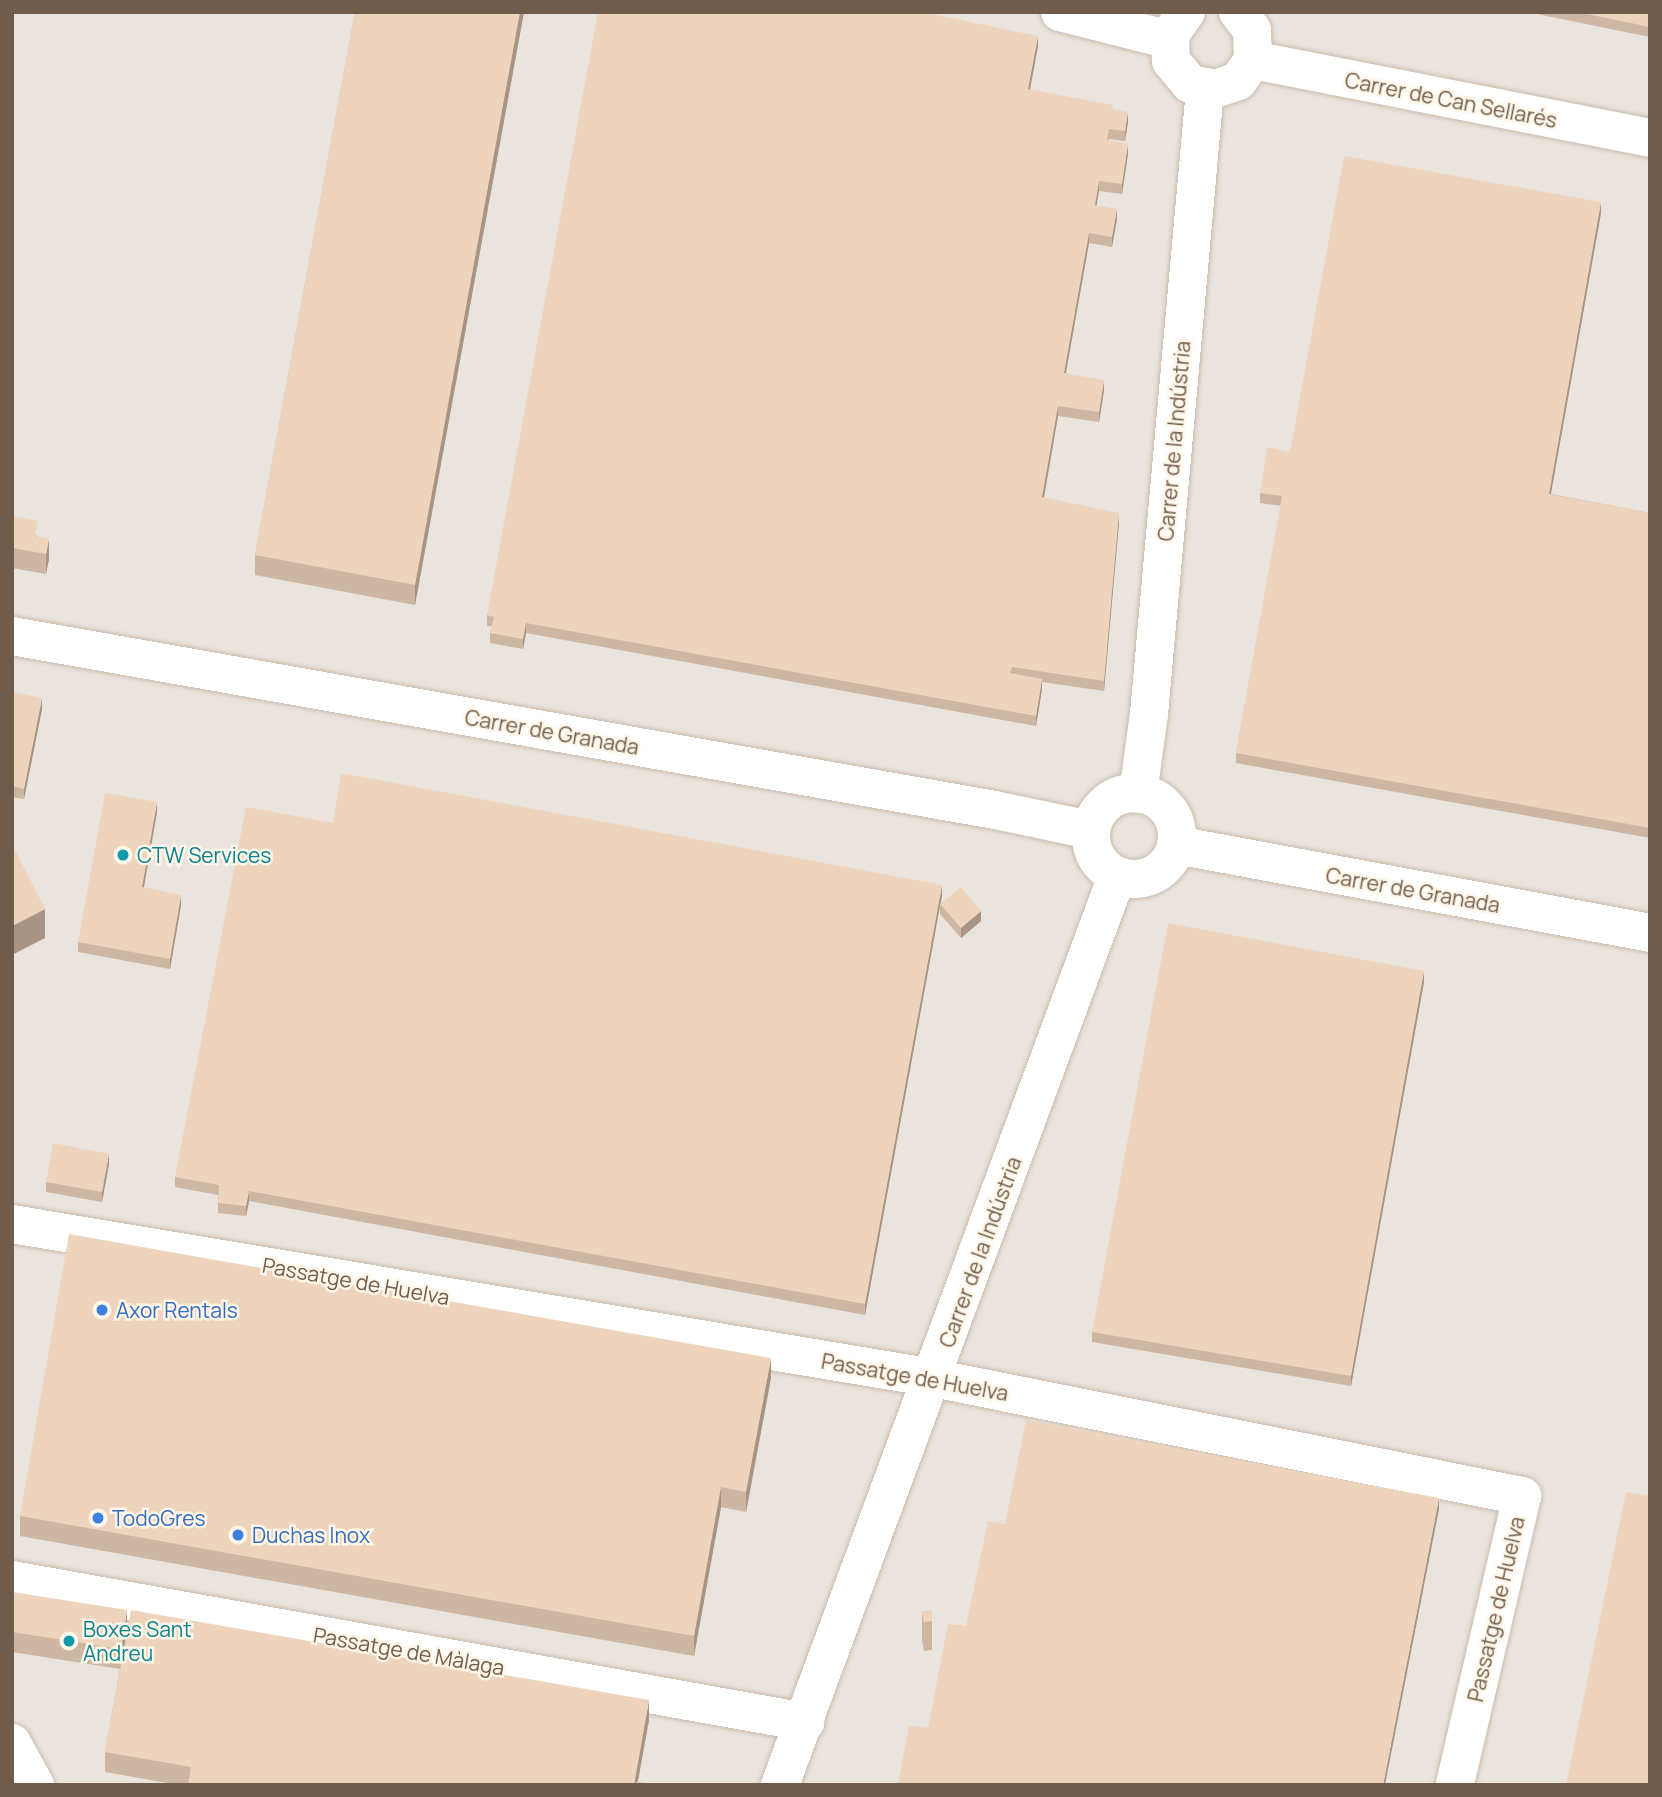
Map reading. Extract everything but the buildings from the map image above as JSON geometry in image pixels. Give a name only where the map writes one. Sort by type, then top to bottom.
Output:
[{"type":"street","points":[[1060,12],[1178,26],[1170,55],[1175,70],[1190,84],[1205,89],[1220,89],[1234,83],[1245,74],[1253,60],[1255,50],[1252,30],[1238,12]]},
{"type":"street","name":"Carrer de Can Sellarés","points":[[1253,60],[1650,138]]},
{"type":"street","name":"Carrer de la Indústria","points":[[1138,793],[1150,714],[1205,89]]},
{"type":"street","name":"Carrer de Granada","points":[[12,636],[995,810],[1091,830]]},
{"type":"street","points":[[1138,793],[1158,800],[1168,811],[1175,825],[1176,845],[1167,863],[1152,876],[1136,879],[1117,876],[1097,859],[1091,830],[1096,816],[1105,804],[1123,794],[1138,793]]},
{"type":"street","name":"Carrer de Granada","points":[[1176,845],[1650,933]]},
{"type":"street","name":"Carrer de la Indústria","points":[[780,1785],[1117,876]]},
{"type":"street","name":"Passatge de Huelva","points":[[12,1224],[933,1378],[1522,1496],[1455,1785]]},
{"type":"street","name":"Passatge de Màlaga","points":[[12,1580],[805,1722]]},
{"type":"street","points":[[12,1743],[35,1785]]},
{"type":"shaded area","points":[[12,12],[1650,12],[1650,1785],[12,1785]]},
{"type":"place","name":"CTW Services","points":[[123,855]]},
{"type":"place","name":"Axor Rentals","points":[[102,1310]]},
{"type":"place","name":"TodoGres","points":[[98,1518]]},
{"type":"place","name":"Duchas Inox","points":[[238,1535]]},
{"type":"place","name":"Boxes Sant Andreu","points":[[69,1641]]}]
